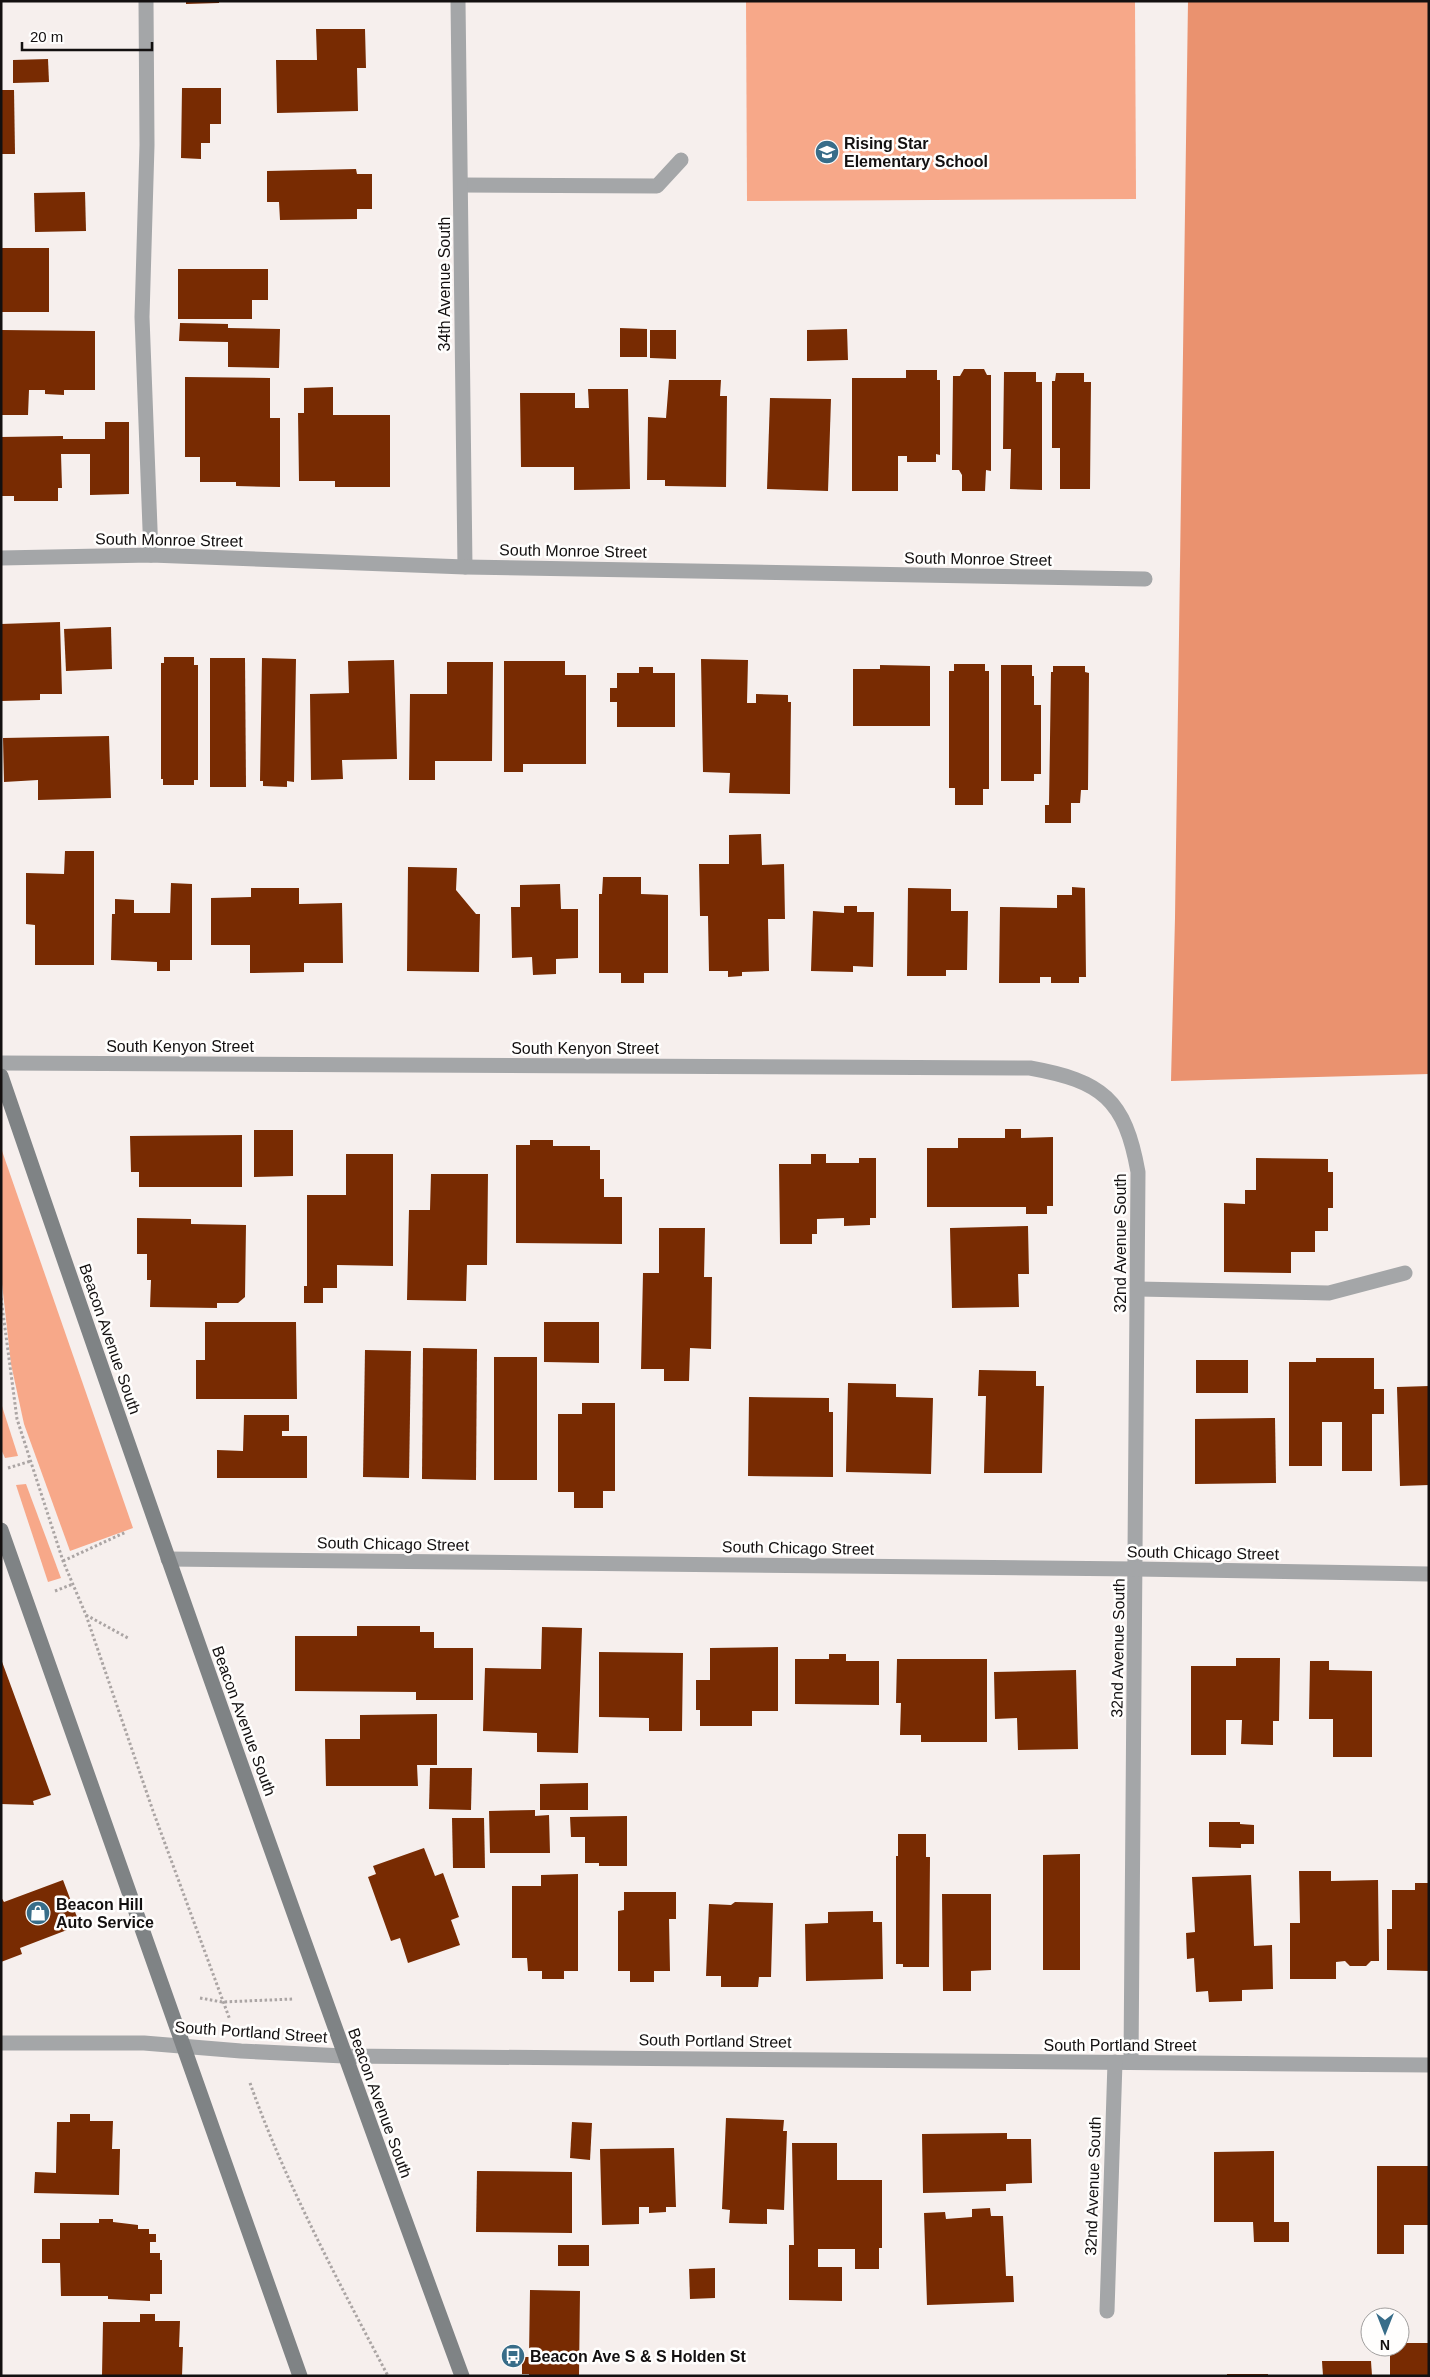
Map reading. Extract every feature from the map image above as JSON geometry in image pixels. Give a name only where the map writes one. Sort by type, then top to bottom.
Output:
[{"type":"main road","name":"Beacon Avenue South","points":[[1,1076],[168,1558],[344,2056],[462,2376]]},
{"type":"main road","points":[[1,1530],[7,1563],[185,2046],[300,2376]]},
{"type":"street","points":[[146,1],[147,145],[142,317],[152,555]]},
{"type":"street","name":"34th Avenue South","points":[[458,1],[465,567]]},
{"type":"street","points":[[461,185],[657,186],[682,160]]},
{"type":"street","name":"South Monroe Street","points":[[1,558],[152,555],[465,567],[1145,579]]},
{"type":"street","name":"South Kenyon Street","points":[[1,1063],[1030,1068],[1066,1074],[1094,1086],[1111,1102],[1125,1122],[1133,1145]]},
{"type":"street","name":"32nd Avenue South","points":[[1132,2062],[1138,1289],[1138,1172],[1133,1145]]},
{"type":"street","points":[[1138,1289],[1329,1293],[1405,1273]]},
{"type":"street","name":"South Chicago Street","points":[[168,1558],[1429,1574]]},
{"type":"street","name":"South Portland Street","points":[[1,2043],[144,2043],[241,2052],[344,2056],[1429,2065]]},
{"type":"street","name":"32nd Avenue South","points":[[1107,2311],[1115,2062]]},
{"type":"path","points":[[1,1298],[17,1419],[63,1561],[86,1615],[222,2002],[234,2028]]},
{"type":"path","points":[[8,1468],[31,1460]]},
{"type":"path","points":[[63,1561],[130,1530]]},
{"type":"path","points":[[50,1593],[73,1584]]},
{"type":"path","points":[[86,1615],[128,1638]]},
{"type":"path","points":[[194,1998],[222,2002],[289,2001],[296,1998]]},
{"type":"path","points":[[250,2083],[268,2134],[357,2318],[388,2376]]},
{"type":"shaded area","points":[[746,1],[1135,1],[1136,199],[747,201]]},
{"type":"shaded area","points":[[1188,1],[1429,1],[1429,1074],[1171,1081]]},
{"type":"shaded area","points":[[1,1148],[133,1528],[70,1551],[24,1424],[11,1364],[1,1275]]},
{"type":"shaded area","points":[[1,1403],[18,1456],[5,1458],[1,1449]]},
{"type":"shaded area","points":[[26,1484],[61,1578],[48,1582],[16,1485]]},
{"type":"building","points":[[186,1],[219,1],[219,3],[186,4]]},
{"type":"building","points":[[316,29],[365,29],[366,68],[357,68],[358,111],[277,113],[276,60],[317,60]]},
{"type":"building","points":[[48,59],[49,82],[13,83],[13,60]]},
{"type":"building","points":[[182,88],[221,88],[221,124],[210,124],[210,143],[201,143],[201,159],[181,158]]},
{"type":"building","points":[[1,90],[14,90],[15,154],[1,154]]},
{"type":"building","points":[[356,169],[357,174],[372,174],[372,209],[357,209],[357,219],[280,220],[279,202],[267,202],[267,171]]},
{"type":"building","points":[[85,192],[86,231],[35,232],[34,193]]},
{"type":"building","points":[[1,248],[49,248],[49,312],[1,312]]},
{"type":"building","points":[[178,269],[268,269],[268,300],[252,300],[252,319],[178,319]]},
{"type":"building","points":[[180,323],[228,324],[228,328],[280,329],[279,368],[228,367],[228,342],[179,341]]},
{"type":"building","points":[[620,328],[647,329],[647,357],[620,357]]},
{"type":"building","points":[[847,329],[848,360],[807,361],[807,330]]},
{"type":"building","points":[[1,330],[95,331],[95,390],[64,390],[64,395],[45,394],[45,390],[29,390],[28,415],[1,415]]},
{"type":"building","points":[[650,330],[676,330],[676,359],[650,358]]},
{"type":"building","points":[[964,369],[984,369],[987,375],[991,375],[991,471],[986,470],[985,491],[962,491],[962,475],[959,470],[952,470],[953,376],[960,376]]},
{"type":"building","points":[[906,370],[937,370],[937,380],[940,380],[940,455],[936,454],[936,462],[907,462],[907,456],[898,456],[898,491],[852,491],[852,378],[906,378]]},
{"type":"building","points":[[1004,372],[1036,372],[1036,382],[1042,382],[1042,490],[1010,489],[1011,449],[1003,449]]},
{"type":"building","points":[[1056,373],[1084,373],[1084,382],[1091,382],[1090,489],[1060,489],[1060,448],[1052,448],[1052,381],[1055,381]]},
{"type":"building","points":[[185,377],[270,378],[270,418],[280,418],[280,487],[236,486],[236,482],[200,482],[200,457],[185,457]]},
{"type":"building","points":[[669,380],[721,380],[720,396],[727,396],[726,487],[665,486],[665,480],[647,480],[648,417],[666,418]]},
{"type":"building","points":[[333,387],[333,415],[390,415],[390,487],[335,487],[335,481],[299,481],[298,413],[304,413],[304,388]]},
{"type":"building","points":[[588,389],[628,389],[630,489],[574,490],[574,467],[521,467],[520,393],[575,393],[575,408],[589,408]]},
{"type":"building","points":[[770,398],[831,399],[828,491],[767,489]]},
{"type":"building","points":[[105,422],[129,422],[129,494],[90,495],[90,454],[61,454],[62,488],[58,488],[58,501],[14,501],[14,496],[1,496],[1,437],[63,436],[63,439],[105,439]]},
{"type":"building","points":[[60,622],[62,694],[40,694],[40,700],[1,701],[1,624]]},
{"type":"building","points":[[111,627],[112,669],[66,671],[64,629]]},
{"type":"building","points":[[164,657],[194,657],[194,665],[198,665],[198,780],[194,780],[194,785],[163,785],[163,779],[161,779],[161,663],[164,663]]},
{"type":"building","points":[[210,658],[245,658],[246,787],[210,787]]},
{"type":"building","points":[[262,658],[296,659],[294,782],[287,781],[287,787],[263,786],[263,781],[260,781]]},
{"type":"building","points":[[701,659],[748,660],[747,703],[756,703],[756,694],[788,695],[788,702],[791,702],[790,794],[729,793],[730,773],[703,772]]},
{"type":"building","points":[[394,660],[397,759],[342,760],[343,779],[311,780],[310,694],[349,693],[348,661]]},
{"type":"building","points":[[504,661],[565,661],[565,675],[586,675],[586,764],[523,764],[523,772],[504,772]]},
{"type":"building","points":[[447,662],[493,662],[492,761],[435,761],[435,780],[409,780],[410,694],[447,694]]},
{"type":"building","points":[[954,664],[985,664],[985,671],[989,671],[989,789],[983,789],[983,805],[955,805],[955,788],[949,788],[949,671],[954,671]]},
{"type":"building","points":[[880,665],[930,666],[930,726],[853,726],[853,669],[880,669]]},
{"type":"building","points":[[1001,665],[1032,665],[1034,705],[1041,705],[1041,774],[1034,774],[1034,781],[1001,781]]},
{"type":"building","points":[[1053,666],[1085,666],[1085,672],[1089,673],[1088,790],[1081,790],[1080,803],[1071,803],[1071,823],[1045,823],[1045,805],[1049,805],[1051,672],[1053,672]]},
{"type":"building","points":[[639,667],[653,667],[653,673],[675,673],[675,727],[617,727],[617,702],[610,702],[610,688],[617,688],[617,673],[639,673]]},
{"type":"building","points":[[109,736],[111,798],[38,800],[38,780],[4,782],[3,738]]},
{"type":"building","points":[[761,834],[762,865],[784,864],[785,919],[768,919],[769,971],[742,972],[742,976],[728,977],[728,971],[709,971],[708,916],[700,916],[699,864],[729,864],[729,835]]},
{"type":"building","points":[[65,851],[94,851],[94,965],[35,965],[35,925],[26,924],[26,873],[64,874]]},
{"type":"building","points":[[408,867],[457,868],[456,890],[476,914],[480,914],[479,972],[407,971]]},
{"type":"building","points":[[603,877],[641,877],[641,894],[668,895],[668,973],[644,973],[644,983],[621,983],[621,973],[599,973],[599,894],[602,894]]},
{"type":"building","points":[[171,883],[192,884],[192,960],[170,960],[170,971],[157,971],[157,962],[111,960],[112,914],[115,914],[115,899],[134,900],[134,913],[170,913]]},
{"type":"building","points":[[560,884],[561,909],[578,909],[578,958],[556,959],[556,974],[533,975],[532,957],[512,958],[511,907],[520,907],[520,885]]},
{"type":"building","points":[[1072,887],[1085,888],[1086,977],[1079,977],[1079,983],[1051,983],[1051,977],[1040,977],[1040,983],[999,983],[1000,907],[1057,908],[1057,895],[1072,895]]},
{"type":"building","points":[[251,888],[299,888],[299,904],[342,903],[343,963],[304,963],[304,972],[250,973],[250,945],[211,945],[211,898],[251,897]]},
{"type":"building","points":[[908,888],[951,889],[951,911],[968,911],[967,970],[946,970],[946,976],[907,976]]},
{"type":"building","points":[[844,906],[857,906],[857,912],[874,912],[873,967],[853,966],[853,972],[811,971],[813,911],[844,913]]},
{"type":"building","points":[[1005,1129],[1021,1129],[1021,1138],[1053,1137],[1053,1206],[1047,1206],[1047,1214],[1026,1214],[1026,1207],[927,1207],[927,1148],[958,1148],[958,1138],[1005,1138]]},
{"type":"building","points":[[254,1130],[293,1130],[293,1176],[254,1177]]},
{"type":"building","points":[[242,1135],[242,1187],[139,1187],[139,1172],[131,1172],[130,1136]]},
{"type":"building","points":[[530,1140],[553,1140],[553,1146],[590,1146],[590,1150],[600,1150],[600,1179],[604,1179],[604,1197],[622,1197],[622,1244],[516,1243],[516,1145],[530,1145]]},
{"type":"building","points":[[346,1154],[393,1154],[393,1266],[337,1265],[337,1288],[323,1288],[323,1303],[304,1303],[304,1286],[307,1286],[307,1195],[346,1195]]},
{"type":"building","points":[[811,1154],[826,1154],[826,1163],[859,1163],[859,1158],[876,1158],[876,1218],[870,1218],[870,1225],[844,1226],[844,1218],[817,1219],[817,1234],[812,1234],[812,1244],[780,1244],[779,1164],[811,1164]]},
{"type":"building","points":[[1256,1158],[1328,1159],[1328,1172],[1333,1172],[1333,1208],[1328,1208],[1328,1231],[1315,1231],[1315,1252],[1291,1252],[1291,1273],[1224,1272],[1224,1203],[1245,1204],[1245,1190],[1256,1190]]},
{"type":"building","points":[[431,1174],[488,1174],[487,1265],[467,1265],[466,1301],[407,1300],[409,1210],[430,1210]]},
{"type":"building","points":[[137,1218],[191,1219],[191,1224],[246,1225],[245,1297],[238,1303],[217,1303],[217,1308],[150,1307],[151,1280],[147,1280],[147,1254],[137,1254]]},
{"type":"building","points":[[1028,1226],[1029,1274],[1018,1274],[1019,1307],[952,1308],[950,1228]]},
{"type":"building","points":[[659,1228],[705,1228],[704,1277],[712,1277],[711,1349],[690,1348],[689,1381],[664,1381],[664,1369],[641,1369],[643,1273],[659,1273]]},
{"type":"building","points":[[205,1322],[296,1322],[297,1399],[196,1399],[196,1360],[205,1360]]},
{"type":"building","points":[[544,1322],[599,1322],[599,1363],[544,1362]]},
{"type":"building","points":[[423,1348],[477,1349],[476,1480],[422,1479]]},
{"type":"building","points":[[365,1350],[411,1351],[409,1478],[363,1477]]},
{"type":"building","points":[[494,1357],[537,1357],[537,1480],[494,1480]]},
{"type":"building","points":[[1316,1358],[1374,1358],[1374,1389],[1384,1389],[1384,1414],[1372,1414],[1372,1471],[1342,1471],[1342,1422],[1322,1422],[1322,1466],[1289,1466],[1289,1362],[1316,1362]]},
{"type":"building","points":[[1196,1360],[1248,1360],[1248,1393],[1196,1393]]},
{"type":"building","points":[[979,1370],[1036,1371],[1036,1386],[1044,1386],[1042,1473],[984,1473],[986,1396],[978,1396]]},
{"type":"building","points":[[848,1383],[896,1384],[896,1397],[933,1398],[931,1474],[846,1472]]},
{"type":"building","points":[[1429,1386],[1429,1485],[1400,1486],[1397,1387]]},
{"type":"building","points":[[749,1397],[829,1398],[829,1412],[833,1412],[833,1477],[748,1476]]},
{"type":"building","points":[[582,1403],[615,1403],[615,1491],[603,1491],[603,1508],[574,1508],[574,1492],[558,1492],[558,1414],[582,1414]]},
{"type":"building","points":[[244,1415],[289,1415],[289,1431],[282,1431],[282,1436],[307,1436],[307,1478],[217,1478],[217,1450],[243,1451]]},
{"type":"building","points":[[1275,1418],[1276,1483],[1195,1484],[1195,1419]]},
{"type":"building","points":[[357,1626],[420,1626],[420,1632],[434,1632],[434,1648],[473,1648],[473,1700],[416,1700],[416,1692],[295,1691],[295,1636],[357,1636]]},
{"type":"building","points":[[542,1627],[582,1628],[578,1753],[537,1752],[537,1733],[483,1731],[485,1668],[541,1669]]},
{"type":"building","points":[[778,1647],[778,1711],[752,1711],[752,1726],[700,1726],[700,1710],[696,1710],[696,1680],[710,1680],[710,1648]]},
{"type":"building","points":[[599,1652],[683,1653],[682,1731],[649,1731],[649,1718],[599,1717]]},
{"type":"building","points":[[829,1654],[846,1654],[846,1661],[879,1661],[879,1705],[795,1704],[795,1659],[829,1659]]},
{"type":"building","points":[[1236,1658],[1280,1658],[1279,1721],[1273,1721],[1273,1745],[1241,1744],[1242,1720],[1226,1720],[1226,1755],[1191,1755],[1191,1666],[1236,1666]]},
{"type":"building","points":[[1,1659],[51,1795],[33,1801],[34,1805],[1,1804]]},
{"type":"building","points":[[897,1659],[987,1659],[987,1742],[921,1742],[921,1735],[900,1735],[901,1703],[896,1703]]},
{"type":"building","points":[[1310,1661],[1329,1661],[1329,1670],[1372,1671],[1372,1757],[1333,1757],[1333,1719],[1309,1719]]},
{"type":"building","points":[[1076,1670],[1078,1749],[1018,1750],[1017,1718],[995,1719],[994,1672]]},
{"type":"building","points":[[437,1714],[437,1765],[417,1765],[418,1786],[326,1786],[325,1739],[360,1739],[360,1715]]},
{"type":"building","points":[[430,1768],[472,1768],[471,1810],[429,1809]]},
{"type":"building","points":[[588,1783],[588,1810],[540,1810],[540,1784]]},
{"type":"building","points":[[535,1810],[535,1816],[549,1815],[550,1853],[490,1853],[489,1811]]},
{"type":"building","points":[[627,1816],[627,1866],[599,1866],[599,1863],[585,1863],[585,1837],[571,1837],[570,1817]]},
{"type":"building","points":[[452,1818],[484,1818],[485,1868],[453,1868]]},
{"type":"building","points":[[1209,1822],[1240,1822],[1240,1824],[1254,1825],[1254,1844],[1241,1844],[1241,1848],[1209,1847]]},
{"type":"building","points":[[898,1834],[926,1834],[926,1857],[930,1857],[929,1967],[903,1967],[903,1964],[896,1964],[896,1856],[898,1856]]},
{"type":"building","points":[[424,1848],[435,1876],[443,1873],[459,1917],[451,1920],[460,1945],[408,1963],[400,1938],[391,1941],[368,1877],[376,1874],[373,1866]]},
{"type":"building","points":[[1080,1854],[1080,1970],[1043,1970],[1043,1855]]},
{"type":"building","points":[[1299,1871],[1331,1871],[1331,1881],[1378,1880],[1379,1961],[1371,1961],[1366,1966],[1350,1966],[1345,1961],[1336,1962],[1336,1979],[1290,1979],[1290,1923],[1300,1923]]},
{"type":"building","points":[[578,1874],[578,1971],[564,1971],[564,1979],[542,1979],[542,1971],[528,1971],[527,1958],[512,1958],[512,1886],[541,1886],[541,1875]]},
{"type":"building","points":[[1251,1875],[1254,1946],[1272,1945],[1273,1989],[1242,1990],[1242,2001],[1209,2002],[1208,1991],[1196,1992],[1194,1958],[1187,1959],[1186,1933],[1195,1932],[1192,1877]]},
{"type":"building","name":"Beacon Hill Auto Service","points":[[63,1880],[80,1925],[20,1948],[22,1954],[1,1962],[1,1897],[4,1902]]},
{"type":"building","points":[[1415,1883],[1429,1883],[1429,1971],[1387,1970],[1387,1929],[1392,1929],[1392,1890],[1415,1890]]},
{"type":"building","points":[[624,1892],[676,1892],[676,1919],[669,1919],[670,1971],[654,1971],[654,1982],[630,1982],[630,1971],[618,1971],[618,1911],[624,1910]]},
{"type":"building","points":[[942,1894],[991,1894],[991,1970],[971,1971],[971,1991],[943,1991]]},
{"type":"building","points":[[735,1902],[773,1903],[771,1977],[759,1977],[758,1987],[721,1987],[721,1976],[706,1976],[709,1904],[731,1905]]},
{"type":"building","points":[[873,1911],[873,1922],[882,1922],[883,1979],[806,1981],[805,1924],[828,1923],[828,1912]]},
{"type":"building","points":[[70,2114],[90,2114],[90,2121],[113,2121],[112,2149],[120,2149],[119,2195],[34,2193],[35,2172],[56,2173],[57,2122],[70,2122]]},
{"type":"building","points":[[726,2118],[784,2120],[783,2131],[787,2131],[784,2210],[767,2209],[767,2224],[729,2223],[730,2210],[722,2209]]},
{"type":"building","points":[[572,2122],[592,2123],[590,2160],[570,2158]]},
{"type":"building","points":[[1007,2133],[1007,2139],[1031,2139],[1032,2183],[1006,2184],[1006,2191],[923,2193],[922,2134]]},
{"type":"building","points":[[792,2143],[837,2143],[837,2180],[882,2180],[882,2248],[879,2248],[879,2269],[855,2269],[855,2249],[818,2249],[818,2267],[842,2267],[842,2301],[789,2300],[789,2245],[794,2245]]},
{"type":"building","points":[[674,2148],[676,2207],[666,2207],[666,2212],[649,2213],[649,2207],[639,2207],[639,2224],[602,2225],[600,2149]]},
{"type":"building","points":[[1274,2151],[1274,2222],[1289,2222],[1289,2242],[1254,2242],[1253,2222],[1214,2222],[1214,2152]]},
{"type":"building","points":[[1377,2166],[1429,2166],[1429,2225],[1404,2225],[1404,2254],[1377,2254]]},
{"type":"building","points":[[477,2171],[572,2172],[572,2233],[476,2232]]},
{"type":"building","points":[[990,2208],[991,2216],[1003,2216],[1006,2276],[1013,2276],[1014,2302],[927,2305],[924,2213],[945,2212],[946,2219],[972,2217],[972,2209]]},
{"type":"building","points":[[99,2219],[113,2219],[113,2222],[138,2225],[138,2229],[149,2229],[149,2234],[156,2234],[156,2242],[150,2242],[150,2253],[160,2253],[160,2260],[162,2260],[162,2294],[150,2294],[150,2301],[108,2299],[108,2296],[61,2296],[60,2263],[42,2263],[42,2239],[60,2239],[60,2223],[99,2223]]},
{"type":"building","points":[[558,2245],[589,2245],[589,2266],[558,2266]]},
{"type":"building","points":[[715,2268],[715,2298],[690,2299],[689,2269]]},
{"type":"building","points":[[530,2290],[580,2291],[579,2376],[529,2376],[529,2374],[522,2374],[522,2357],[529,2357]]},
{"type":"building","points":[[140,2314],[155,2314],[155,2321],[180,2321],[179,2347],[183,2347],[182,2376],[102,2376],[103,2322],[140,2322]]},
{"type":"building","points":[[1410,2343],[1429,2343],[1429,2376],[1390,2376],[1390,2357],[1410,2357]]},
{"type":"building","points":[[1322,2361],[1371,2361],[1372,2376],[1323,2376]]},
{"type":"building","points":[[1227,2374],[1268,2374],[1268,2376],[1227,2376]]},
{"type":"place","name":"Rising Star Elementary School","points":[[827,152]]},
{"type":"place","name":"Beacon Hill Auto Service","points":[[38,1913]]},
{"type":"place","name":"Beacon Ave S & S Holden St","points":[[513,2356]]}]
